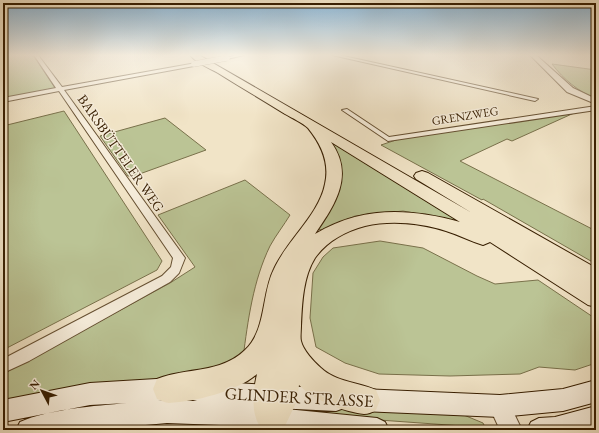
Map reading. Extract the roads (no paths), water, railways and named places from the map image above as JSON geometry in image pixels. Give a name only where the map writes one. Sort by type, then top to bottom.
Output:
[{"type":"highway","points":[[224,75],[310,122],[596,298]]},
{"type":"highway","points":[[243,75],[432,182],[596,278]]},
{"type":"highway","points":[[274,404],[271,368],[273,319],[279,285],[284,269],[294,249],[322,209],[328,199],[334,183],[335,168],[331,153],[310,122]]},
{"type":"highway","points":[[274,404],[288,344],[293,290],[302,261],[310,249],[324,236],[355,223],[382,218],[416,218],[475,234],[551,270]]},
{"type":"highway","points":[[167,389],[214,381],[242,368],[252,360],[262,348],[273,319]]},
{"type":"highway","points":[[288,344],[308,375],[323,387],[339,394],[366,400]]},
{"type":"main road","name":"GLINDER STRASSE","points":[[3,411],[90,394],[167,389],[199,392],[274,404],[377,430]]},
{"type":"main road","name":"GLINDER STRASSE","points":[[28,430],[80,419],[146,413],[168,412],[242,416],[274,404],[366,400],[500,406],[563,400],[596,391]]},
{"type":"main road","points":[[550,430],[596,418]]},
{"type":"street","name":"BARSBÜTTELER WEG","points":[[3,366],[166,279],[177,269],[179,258],[50,75]]},
{"type":"street","points":[[3,100],[122,75]]},
{"type":"street","points":[[426,75],[535,99]]},
{"type":"street","points":[[554,75],[570,90],[596,102]]},
{"type":"street","name":"GRENZWEG","points":[[345,110],[388,139],[596,108]]},
{"type":"street","points":[[500,406],[511,430]]}]
